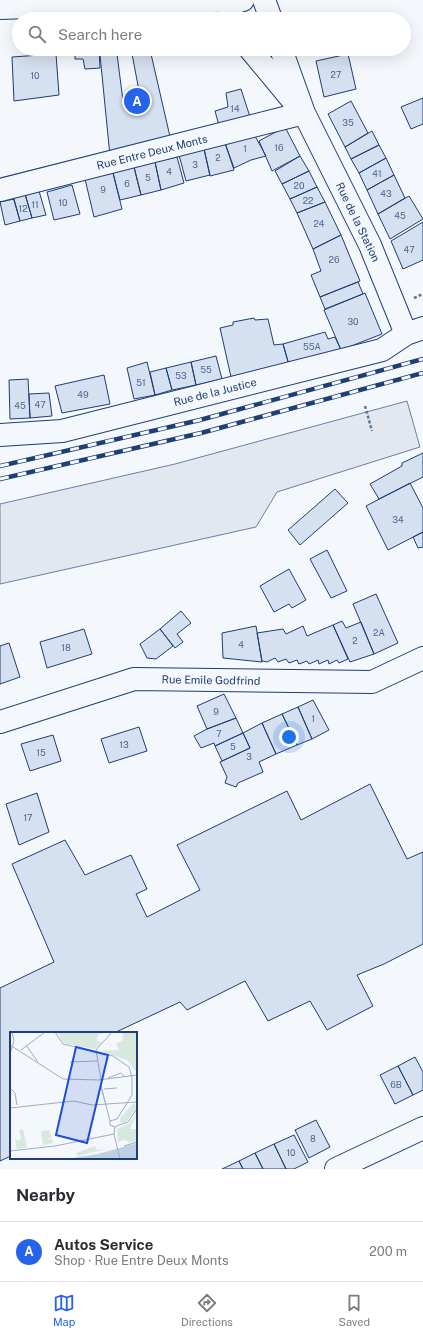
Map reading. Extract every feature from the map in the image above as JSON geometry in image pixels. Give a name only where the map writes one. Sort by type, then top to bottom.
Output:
[{"type":"street","points":[[264,0],[268,12]]},
{"type":"street","points":[[0,8],[234,7]]},
{"type":"street","name":"Rue de la Station","points":[[256,56],[304,113]]},
{"type":"street","name":"Rue de la Station","points":[[284,56],[304,113],[414,331]]},
{"type":"street","name":"Rue Entre Deux Monts","points":[[0,190],[304,113]]},
{"type":"street","name":"Rue de la Justice","points":[[0,435],[62,431],[382,350],[414,331]]},
{"type":"street","name":"Rue Emile Godfrind","points":[[0,722],[134,679],[372,682],[423,658]]},
{"type":"street","points":[[336,1169],[423,1128]]},
{"type":"path","points":[[365,406],[372,431]]},
{"type":"shaded area","points":[[407,401],[420,447],[277,492],[256,527],[0,584],[0,504],[175,464]]},
{"type":"building","points":[[56,56],[59,95],[14,101],[12,57]]},
{"type":"building","points":[[75,56],[99,56],[100,68],[85,69],[83,59],[75,59]]},
{"type":"building","points":[[100,56],[117,56],[123,101],[140,96],[132,56],[151,56],[171,141],[110,156]]},
{"type":"building","points":[[339,56],[348,56],[356,89],[324,97],[316,61]]},
{"type":"building","points":[[241,89],[251,120],[220,129],[215,111],[228,107],[226,93]]},
{"type":"building","points":[[423,98],[423,124],[411,129],[401,107]]},
{"type":"building","points":[[351,101],[368,133],[345,147],[328,114]]},
{"type":"building","points":[[285,127],[300,156],[272,171],[259,141]]},
{"type":"building","points":[[372,131],[379,145],[351,159],[345,147]]},
{"type":"building","points":[[255,136],[266,156],[251,160],[234,168],[225,143]]},
{"type":"building","points":[[225,143],[234,170],[210,176],[204,149]]},
{"type":"building","points":[[379,145],[386,158],[359,173],[351,159]]},
{"type":"building","points":[[204,149],[210,175],[186,181],[179,155]]},
{"type":"building","points":[[300,156],[309,171],[282,184],[275,171]]},
{"type":"building","points":[[177,157],[184,183],[161,190],[155,162]]},
{"type":"building","points":[[386,158],[394,175],[367,190],[359,173]]},
{"type":"building","points":[[155,162],[161,190],[141,195],[134,167]]},
{"type":"building","points":[[134,167],[141,195],[120,200],[113,173]]},
{"type":"building","points":[[309,171],[317,187],[290,199],[282,184]]},
{"type":"building","points":[[113,173],[122,209],[94,217],[85,179]]},
{"type":"building","points":[[394,175],[405,198],[378,214],[367,190]]},
{"type":"building","points":[[72,185],[80,214],[54,220],[47,192]]},
{"type":"building","points":[[317,187],[325,202],[297,213],[290,199]]},
{"type":"building","points":[[39,191],[46,215],[32,218],[25,194]]},
{"type":"building","points":[[25,194],[32,218],[20,221],[13,197]]},
{"type":"building","points":[[409,196],[423,219],[390,239],[378,214]]},
{"type":"building","points":[[14,199],[20,221],[5,225],[0,202]]},
{"type":"building","points":[[325,202],[341,235],[313,249],[297,213]]},
{"type":"building","points":[[423,222],[423,260],[403,269],[391,241]]},
{"type":"building","points":[[341,235],[360,281],[320,297],[311,275],[321,271],[313,249]]},
{"type":"building","points":[[358,282],[363,294],[325,309],[320,297]]},
{"type":"building","points":[[365,293],[382,334],[341,350],[324,310]]},
{"type":"building","points":[[254,318],[255,320],[268,319],[274,345],[283,344],[289,365],[231,377],[220,328],[233,325],[233,322]]},
{"type":"building","points":[[325,332],[328,339],[335,337],[341,350],[289,365],[283,344]]},
{"type":"building","points":[[216,356],[222,379],[196,385],[191,362]]},
{"type":"building","points":[[147,362],[155,395],[134,399],[127,368]]},
{"type":"building","points":[[191,362],[196,385],[172,390],[166,368]]},
{"type":"building","points":[[166,368],[172,390],[155,395],[150,372]]},
{"type":"building","points":[[104,375],[110,404],[62,413],[55,386]]},
{"type":"building","points":[[28,379],[30,418],[10,419],[9,380]]},
{"type":"building","points":[[49,393],[52,416],[30,418],[29,394]]},
{"type":"building","points":[[423,453],[423,477],[379,499],[370,484],[402,466],[402,463]]},
{"type":"building","points":[[410,483],[423,508],[423,532],[388,550],[366,506]]},
{"type":"building","points":[[335,489],[348,503],[300,545],[288,530]]},
{"type":"building","points":[[423,532],[423,547],[418,548],[413,537]]},
{"type":"building","points":[[327,550],[347,591],[331,598],[310,559]]},
{"type":"building","points":[[289,569],[306,600],[292,608],[289,604],[274,612],[260,586]]},
{"type":"building","points":[[376,594],[398,643],[374,654],[353,604]]},
{"type":"building","points":[[181,611],[191,623],[177,634],[183,642],[175,648],[160,629]]},
{"type":"building","points":[[342,621],[346,628],[361,622],[374,654],[350,662],[333,625]]},
{"type":"building","points":[[333,625],[348,659],[339,663],[337,660],[329,664],[328,660],[319,664],[318,660],[309,664],[307,661],[299,664],[297,660],[289,663],[286,659],[278,662],[275,658],[267,662],[262,661],[257,633],[283,629],[286,634],[303,626],[307,636]]},
{"type":"building","points":[[256,626],[262,662],[223,658],[222,633]]},
{"type":"building","points":[[84,629],[92,654],[47,668],[40,642]]},
{"type":"building","points":[[160,629],[173,646],[156,659],[147,658],[140,644]]},
{"type":"building","points":[[9,643],[20,677],[0,684],[0,646]]},
{"type":"building","points":[[224,694],[236,718],[207,729],[197,706]]},
{"type":"building","points":[[313,700],[329,730],[312,739],[298,707]]},
{"type":"building","points":[[298,707],[312,739],[297,745],[282,714]]},
{"type":"building","points":[[282,714],[297,745],[276,754],[262,723]]},
{"type":"building","points":[[236,718],[243,733],[215,746],[214,743],[201,748],[194,736],[207,729]]},
{"type":"building","points":[[262,723],[276,754],[259,762],[263,772],[238,783],[236,787],[225,783],[227,777],[220,762],[250,748],[243,733]]},
{"type":"building","points":[[139,727],[147,751],[109,763],[101,739]]},
{"type":"building","points":[[243,733],[250,748],[222,761],[215,746]]},
{"type":"building","points":[[53,735],[61,761],[30,771],[21,744]]},
{"type":"building","points":[[370,784],[407,859],[423,852],[423,944],[384,964],[357,975],[373,1006],[327,1030],[310,1001],[268,1021],[245,981],[187,1010],[180,1002],[116,1032],[10,1032],[10,1156],[0,1161],[0,988],[54,962],[12,864],[65,840],[85,875],[131,855],[147,889],[136,894],[147,917],[200,890],[177,845],[287,791],[301,820]]},
{"type":"building","points":[[37,793],[49,832],[19,845],[6,804]]},
{"type":"building","points":[[415,1057],[423,1072],[423,1090],[413,1095],[398,1066]]},
{"type":"building","points":[[398,1066],[413,1095],[395,1104],[380,1075]]},
{"type":"building","points":[[316,1120],[330,1147],[309,1158],[295,1130]]},
{"type":"building","points":[[294,1135],[308,1162],[294,1169],[286,1169],[274,1144]]},
{"type":"building","points":[[274,1144],[286,1169],[263,1169],[255,1153]]},
{"type":"building","points":[[255,1153],[263,1169],[243,1169],[239,1161]]},
{"type":"building","points":[[239,1161],[243,1169],[222,1169]]},
{"type":"railway","points":[[0,466],[200,420],[423,359]]},
{"type":"railway","points":[[0,479],[201,433],[423,373]]},
{"type":"place","name":"Autos Service","points":[[137,101]]}]
